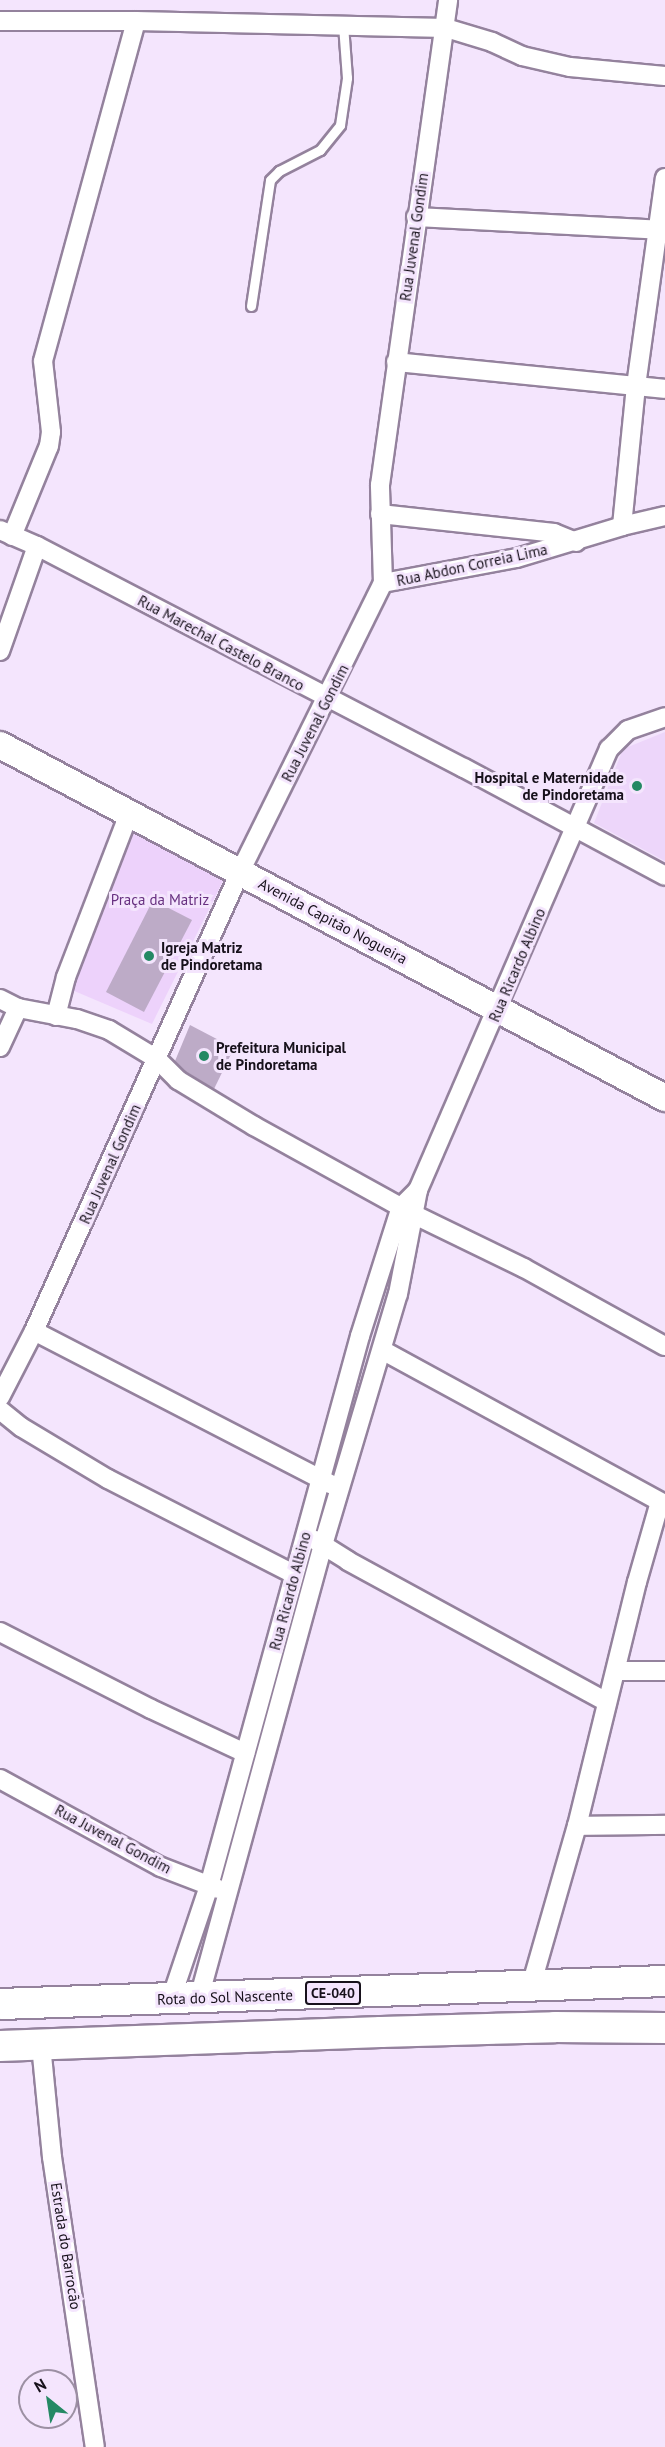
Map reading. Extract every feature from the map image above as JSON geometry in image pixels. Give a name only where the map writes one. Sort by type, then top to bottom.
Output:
[{"type":"highway","name":"Rota do Sol Nascente","points":[[0,2004],[665,1981]]},
{"type":"highway","points":[[0,2046],[555,2027],[665,2028]]},
{"type":"main road","name":"Avenida Capitão Nogueira","points":[[0,745],[665,1098]]},
{"type":"street","name":"Rua Juvenal Gondim","points":[[0,1397],[34,1331],[240,872],[383,583],[380,485],[416,217],[446,28],[448,0]]},
{"type":"street","points":[[0,21],[136,21],[446,28],[492,42],[522,56],[570,67],[665,76]]},
{"type":"street","points":[[6,533],[50,446],[51,432],[43,362],[136,21]]},
{"type":"street","points":[[622,526],[636,386],[662,230],[665,178]]},
{"type":"street","points":[[416,217],[662,230]]},
{"type":"street","points":[[396,362],[665,389]]},
{"type":"street","points":[[380,514],[554,533],[576,542]]},
{"type":"street","name":"Rua Abdon Correia Lima","points":[[383,583],[517,558],[576,542],[622,526],[665,516]]},
{"type":"street","name":"Rua Marechal Castelo Branco","points":[[6,533],[37,546],[665,876]]},
{"type":"street","points":[[0,651],[37,546]]},
{"type":"street","name":"Rua Ricardo Albino","points":[[185,1998],[209,1886],[360,1336],[408,1211],[499,1008],[599,769],[616,740],[628,730],[665,717]]},
{"type":"street","points":[[56,1016],[66,977],[129,814]]},
{"type":"street","points":[[0,999],[18,1008],[77,1019],[109,1030],[157,1059],[178,1080],[235,1114],[408,1211],[553,1283],[665,1346]]},
{"type":"street","points":[[0,1047],[18,1008]]},
{"type":"street","name":"Rua Ricardo Albino","points":[[185,1998],[228,1893],[323,1545],[398,1294],[408,1211]]},
{"type":"street","points":[[34,1331],[320,1480],[341,1487]]},
{"type":"street","points":[[382,1350],[663,1503],[607,1702],[577,1826],[531,1986]]},
{"type":"street","points":[[0,1410],[21,1427],[108,1479],[294,1574]]},
{"type":"street","points":[[305,1534],[348,1561],[607,1702]]},
{"type":"street","points":[[0,1632],[151,1710],[245,1753]]},
{"type":"street","points":[[272,1655],[292,1659]]},
{"type":"street","points":[[616,1671],[665,1671]]},
{"type":"street","name":"Rua Juvenal Gondim","points":[[0,1779],[161,1867],[228,1893]]},
{"type":"street","points":[[577,1826],[665,1825]]},
{"type":"street","name":"Estrada do Barrocão","points":[[41,2045],[52,2157],[95,2447]]},
{"type":"lane","points":[[251,306],[270,180],[279,171],[320,150],[340,125],[346,78],[343,25]]},
{"type":"shaded area","name":"Hospital e Maternidade de Pindoretama","points":[[665,732],[665,861],[594,823],[623,749]]},
{"type":"green space","name":"Praça da Matriz","points":[[135,828],[224,879],[152,1024],[72,990]]},
{"type":"building","name":"Igreja Matriz de Pindoretama","points":[[153,900],[192,920],[144,1012],[106,992]]},
{"type":"building","name":"Prefeitura Municipal de Pindoretama","points":[[190,1025],[234,1048],[214,1089],[185,1071],[175,1061]]},
{"type":"place","name":"Hospital e Maternidade de Pindoretama","points":[[637,786]]},
{"type":"place","name":"Igreja Matriz de Pindoretama","points":[[149,956]]},
{"type":"place","name":"Prefeitura Municipal de Pindoretama","points":[[204,1056]]}]
